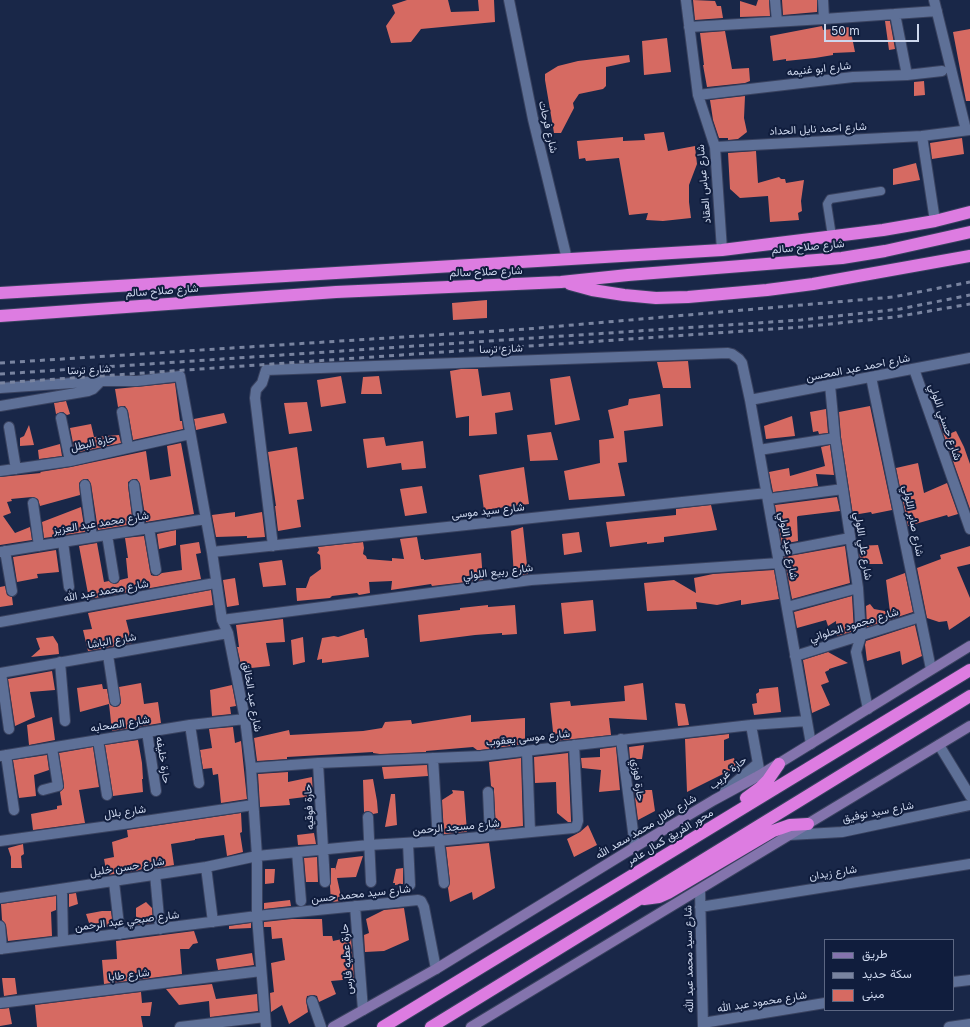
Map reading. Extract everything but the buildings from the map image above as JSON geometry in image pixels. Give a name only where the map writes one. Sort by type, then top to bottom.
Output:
[{"type":"highway","name":"شارع صلاح سالم","points":[[0,293],[722,250],[883,230],[935,221],[970,212]]},
{"type":"highway","points":[[883,230],[885,251]]},
{"type":"highway","name":"شارع صلاح سالم","points":[[0,316],[336,292],[561,282],[842,258],[885,251],[970,232]]},
{"type":"highway","points":[[561,282],[592,290],[624,295],[656,298],[688,298],[813,284],[970,256]]},
{"type":"highway","points":[[222,280],[222,300]]},
{"type":"highway","name":"محور الفريق كمال عامر","points":[[383,1027],[970,670]]},
{"type":"highway","points":[[431,1027],[970,696]]},
{"type":"highway","points":[[630,877],[635,870],[648,859],[754,793],[768,780],[779,764]]},
{"type":"highway","points":[[638,900],[648,899],[668,893],[773,832],[790,825],[808,824]]},
{"type":"main road","name":"شارع طلال محمد سعد الله","points":[[333,1027],[436,969],[635,847],[714,800],[779,764],[970,646]]},
{"type":"main road","points":[[471,1027],[970,726]]},
{"type":"street","name":"شارع فرحات","points":[[509,0],[533,119],[566,259]]},
{"type":"street","name":"شارع عباس العقاد","points":[[686,0],[698,95],[715,147],[722,250]]},
{"type":"street","points":[[775,0],[777,21]]},
{"type":"street","points":[[823,0],[824,19]]},
{"type":"street","points":[[934,0],[968,130]]},
{"type":"street","points":[[689,26],[937,11]]},
{"type":"street","points":[[895,14],[907,75]]},
{"type":"street","name":"شارع ابو غنيمه","points":[[698,95],[853,77],[907,75],[942,71]]},
{"type":"street","name":"شارع احمد نايل الحداد","points":[[715,147],[922,136],[968,130]]},
{"type":"street","points":[[922,136],[935,221]]},
{"type":"street","name":"شارع ترسا","points":[[273,546],[255,398],[256,390],[262,383],[266,370],[728,353],[736,356]]},
{"type":"street","name":"شارع عيد اللولي","points":[[736,356],[742,363],[750,400],[811,744]]},
{"type":"street","name":"شارع احمد عبد المحسن","points":[[750,400],[970,358]]},
{"type":"street","name":"شارع حسني اللولي","points":[[914,369],[970,529]]},
{"type":"street","name":"شارع ترسا","points":[[0,388],[180,376]]},
{"type":"street","name":"شارع عبد الخالق","points":[[180,376],[212,552],[215,583],[222,620],[228,633],[245,719],[257,856],[257,916],[265,1022]]},
{"type":"street","name":"شارع صابر اللولي","points":[[872,377],[931,669]]},
{"type":"street","points":[[0,406],[88,391],[93,389],[101,381]]},
{"type":"street","name":"شارع علي اللولي","points":[[830,385],[835,438],[858,588],[861,635],[856,652],[868,709]]},
{"type":"street","points":[[122,412],[128,447]]},
{"type":"street","points":[[62,418],[70,461]]},
{"type":"street","points":[[9,427],[16,469]]},
{"type":"street","name":"حارة البطل","points":[[0,471],[70,461],[190,434]]},
{"type":"street","points":[[759,450],[835,438]]},
{"type":"street","points":[[84,485],[92,537]]},
{"type":"street","points":[[134,485],[156,570]]},
{"type":"street","name":"شارع سيد موسى","points":[[212,552],[843,489]]},
{"type":"street","points":[[33,503],[39,546]]},
{"type":"street","name":"شارع محمد عبد العزيز","points":[[3,552],[206,519]]},
{"type":"street","points":[[107,535],[114,578]]},
{"type":"street","points":[[777,552],[850,538]]},
{"type":"street","points":[[63,542],[69,587]]},
{"type":"street","points":[[3,552],[12,591]]},
{"type":"street","name":"شارع ربيع اللولي","points":[[222,620],[531,580],[779,563]]},
{"type":"street","name":"شارع محمد عبد الله","points":[[0,622],[215,583]]},
{"type":"street","points":[[787,607],[858,588]]},
{"type":"street","name":"شارع محمود الحلواني","points":[[795,656],[920,617]]},
{"type":"street","name":"شارع الباشا","points":[[0,673],[228,633]]},
{"type":"street","points":[[108,655],[115,701]]},
{"type":"street","points":[[60,662],[65,721]]},
{"type":"street","points":[[0,673],[9,729]]},
{"type":"street","name":"شارع الصحابه","points":[[3,756],[190,725],[245,719]]},
{"type":"street","name":"شارع موسى يعقوب","points":[[250,768],[318,763],[481,756],[750,725],[807,721]]},
{"type":"street","points":[[190,725],[199,783]]},
{"type":"street","points":[[750,725],[760,775]]},
{"type":"street","name":"حارة خليفه","points":[[147,732],[156,791]]},
{"type":"street","name":"حارة فوزي","points":[[621,739],[635,847]]},
{"type":"street","points":[[98,740],[107,795]]},
{"type":"street","name":"شارع مسجد الرحمن","points":[[257,856],[573,828],[577,825],[578,821],[574,745]]},
{"type":"street","points":[[940,745],[970,796]]},
{"type":"street","points":[[43,790],[58,786],[52,748]]},
{"type":"street","points":[[527,751],[530,832]]},
{"type":"street","points":[[3,756],[14,810]]},
{"type":"street","points":[[433,758],[439,841],[444,883]]},
{"type":"street","name":"حارة فوقيه","points":[[318,763],[325,882]]},
{"type":"street","name":"حارة غريب","points":[[714,800],[757,764]]},
{"type":"street","points":[[488,792],[490,836]]},
{"type":"street","name":"شارع بلال","points":[[0,841],[253,805]]},
{"type":"street","name":"شارع سيد توفيق","points":[[789,835],[842,832],[970,805]]},
{"type":"street","points":[[368,818],[371,882]]},
{"type":"street","points":[[408,843],[410,885]]},
{"type":"street","points":[[297,852],[301,901]]},
{"type":"street","name":"شارع حسن خليل","points":[[0,898],[62,890],[206,867],[257,856]]},
{"type":"street","name":"شارع زيدان","points":[[700,907],[970,864]]},
{"type":"street","points":[[206,867],[213,922]]},
{"type":"street","points":[[155,874],[160,929]]},
{"type":"street","points":[[114,882],[120,934]]},
{"type":"street","points":[[62,890],[63,941]]},
{"type":"street","name":"شارع سيد محمد عبد الله","points":[[700,890],[703,1025]]},
{"type":"street","name":"شارع سيد محمد حسن","points":[[257,916],[418,900],[421,901],[424,907],[436,969]]},
{"type":"street","name":"حارة عطيه فارس","points":[[356,906],[363,1010]]},
{"type":"street","name":"شارع صبحي عبد الرحمن","points":[[1,949],[257,916]]},
{"type":"street","points":[[0,926],[1,949]]},
{"type":"street","name":"شارع طابا","points":[[0,1003],[261,971]]},
{"type":"street","points":[[954,982],[970,980]]},
{"type":"street","points":[[312,1001],[321,1027]]},
{"type":"street","name":"شارع محمود عبد الله","points":[[703,1025],[824,1003]]},
{"type":"street","points":[[180,1027],[265,1022]]},
{"type":"street","points":[[949,1027],[970,1024]]},
{"type":"lane","points":[[832,236],[827,208],[828,201],[834,198],[881,191]]},
{"type":"railway","points":[[0,363],[527,329],[893,297],[970,282]]},
{"type":"railway","points":[[0,374],[801,320],[900,309],[970,295]]},
{"type":"railway","points":[[0,383],[802,327],[895,317],[970,304]]}]
